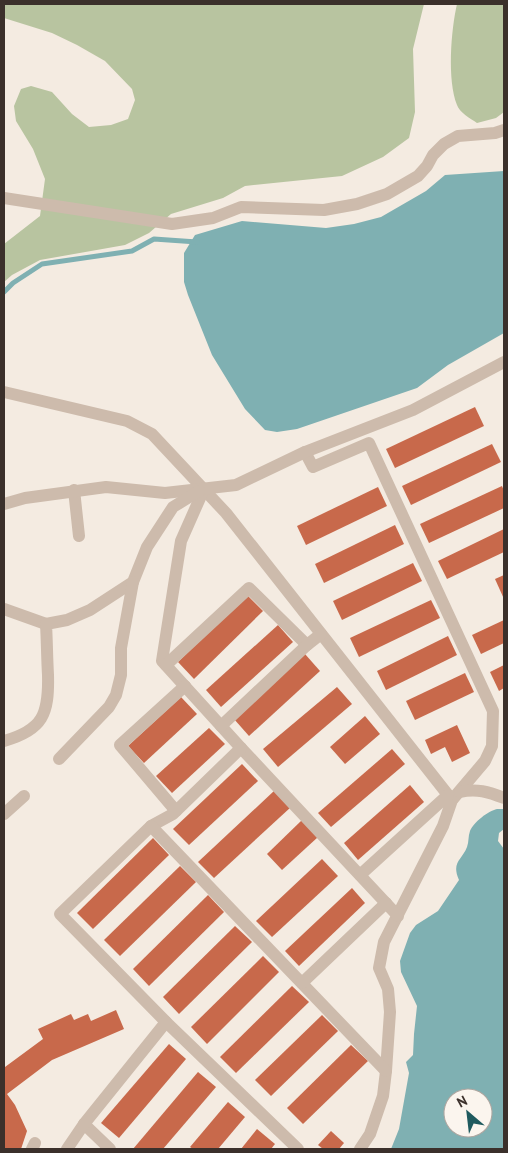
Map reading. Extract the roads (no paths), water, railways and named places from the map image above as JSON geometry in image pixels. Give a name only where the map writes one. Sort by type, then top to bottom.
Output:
[{"type":"street","points":[[4,198],[172,224],[214,218],[241,207],[324,210],[357,204],[387,194],[418,176],[444,144],[458,136],[495,133],[504,130]]},
{"type":"street","points":[[4,504],[26,498],[74,490],[106,487],[165,493],[236,485],[305,452],[413,410],[504,362]]},
{"type":"street","points":[[4,392],[127,421],[152,434],[226,513],[321,634],[453,796]]},
{"type":"street","points":[[305,452],[314,467],[369,443],[493,711],[492,746],[485,761],[453,796],[360,875]]},
{"type":"street","points":[[59,759],[109,707],[116,695],[121,676],[122,640],[132,582],[147,547],[173,507],[204,489]]},
{"type":"street","points":[[204,489],[182,541],[162,661],[398,916]]},
{"type":"street","points":[[74,490],[79,536]]},
{"type":"street","points":[[4,609],[46,624],[66,620],[90,610],[132,582]]},
{"type":"street","points":[[166,665],[249,588],[307,645]]},
{"type":"street","points":[[4,742],[30,731],[39,722],[47,709],[49,694],[46,624]]},
{"type":"street","points":[[221,726],[321,634]]},
{"type":"street","points":[[176,811],[120,745],[185,686]]},
{"type":"street","points":[[241,748],[173,814],[151,826],[60,914],[166,1022],[298,1149]]},
{"type":"street","points":[[453,796],[471,789],[504,798]]},
{"type":"street","points":[[4,814],[24,796]]},
{"type":"street","points":[[360,1149],[370,1134],[383,1096],[390,1012],[388,989],[379,968],[384,942],[443,826],[453,796]]},
{"type":"street","points":[[151,826],[386,1070]]},
{"type":"street","points":[[302,983],[386,903]]},
{"type":"street","points":[[67,1149],[84,1124],[166,1022]]},
{"type":"street","points":[[84,1124],[110,1149]]},
{"type":"street","points":[[370,1134],[370,1149]]},
{"type":"water","points":[[504,171],[504,333],[448,365],[417,388],[297,429],[277,432],[265,430],[245,409],[212,355],[188,295],[184,282],[184,253],[195,235],[242,221],[326,228],[354,224],[381,217],[426,191],[445,175]]},
{"type":"water","points":[[504,809],[504,829],[499,833],[498,841],[504,849],[504,1149],[391,1149],[399,1129],[409,1073],[406,1062],[413,1055],[417,1006],[401,972],[400,961],[410,933],[416,925],[438,911],[459,880],[456,869],[467,847],[469,833],[482,817],[490,812]]},
{"type":"waterway","points":[[4,292],[13,283],[42,264],[132,251],[154,239],[197,242]]}]
